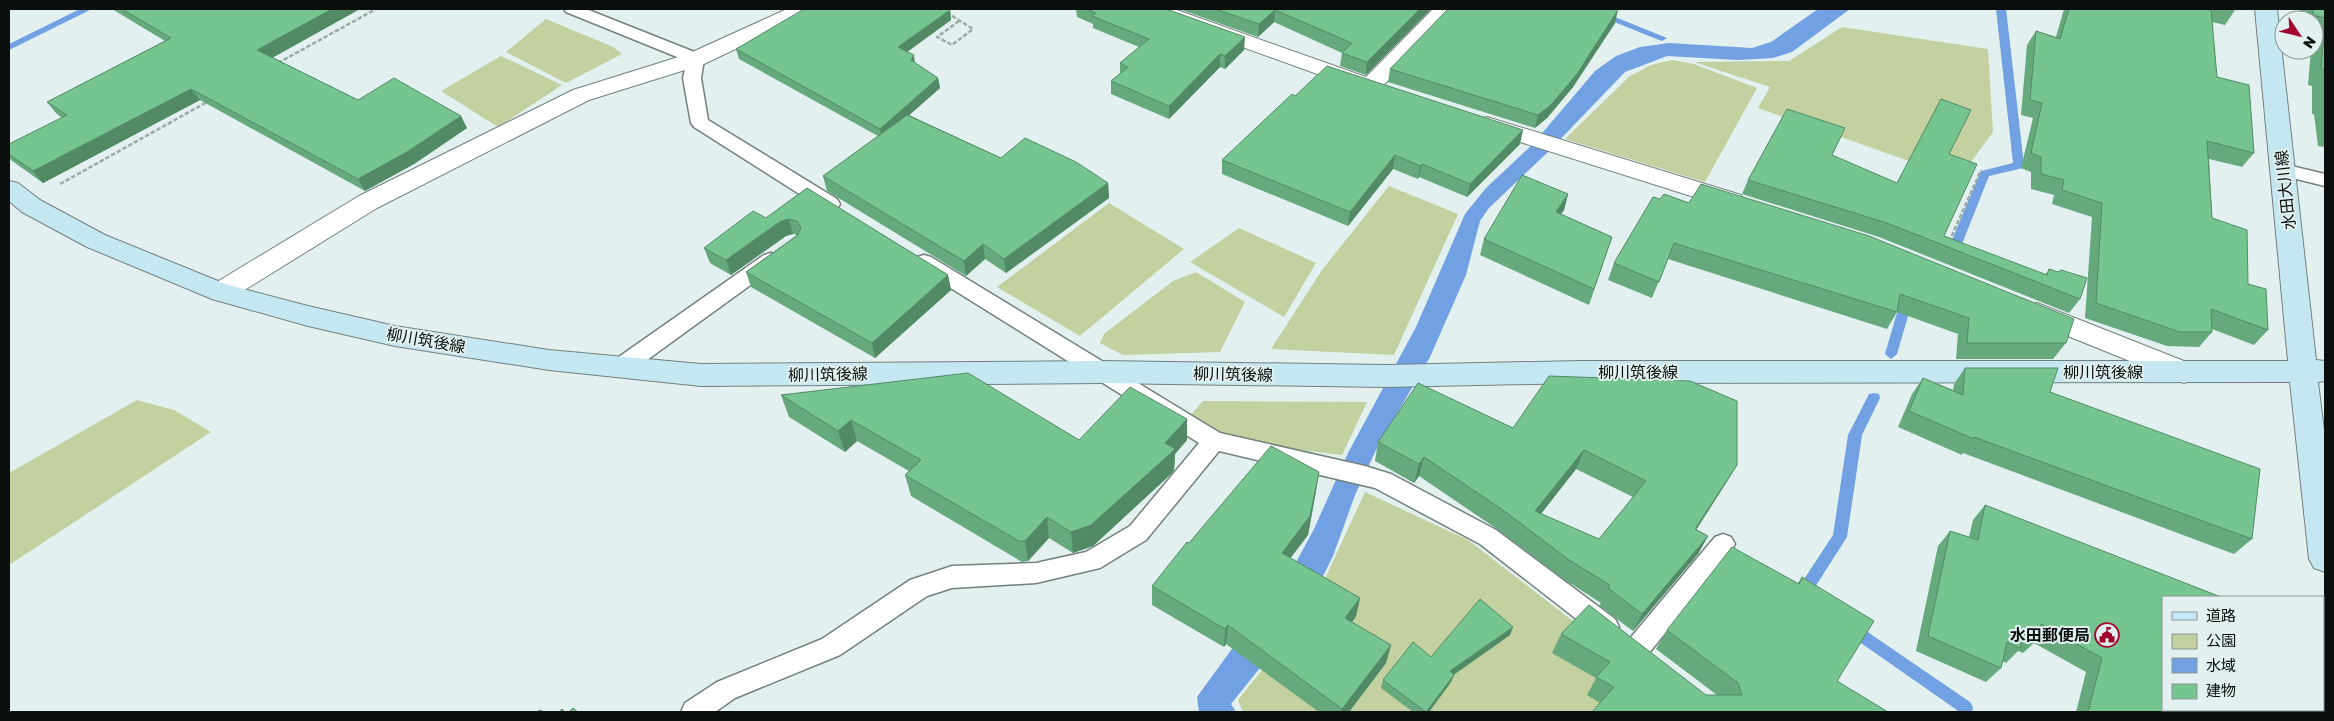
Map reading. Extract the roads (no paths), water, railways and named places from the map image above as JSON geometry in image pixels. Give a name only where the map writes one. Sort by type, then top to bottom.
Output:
[{"type":"main road","name":"水田大川線","points":[[2266,9],[2283,170],[2314,372]]},
{"type":"main road","name":"柳川筑後線","points":[[18,196],[96,241],[221,292],[308,316],[395,336],[549,360],[701,376],[1102,372],[1386,376],[1580,372],[2314,372]]},
{"type":"main road","points":[[2314,372],[2325,558]]},
{"type":"street","points":[[221,292],[368,202],[581,96],[696,59],[804,9]]},
{"type":"street","points":[[1155,9],[1379,89],[1445,9]]},
{"type":"street","points":[[1470,118],[1755,209]]},
{"type":"street","points":[[2018,305],[2184,372]]},
{"type":"lane","points":[[572,9],[696,59],[692,78],[700,123],[843,211]]},
{"type":"lane","points":[[2283,170],[2325,180]]},
{"type":"lane","points":[[621,367],[786,249]]},
{"type":"lane","points":[[910,253],[1214,441],[1365,475],[1383,481],[1488,537],[1645,657],[1723,544]]},
{"type":"lane","points":[[694,712],[726,690],[831,647],[919,588],[952,577],[1036,573],[1091,560],[1138,533],[1214,441]]},
{"type":"water","points":[[80,9],[92,9],[9,50],[9,44]]},
{"type":"water","points":[[1818,9],[1850,9],[1792,52],[1773,58],[1738,60],[1667,56],[1625,72],[1549,151],[1489,208],[1480,221],[1466,275],[1430,357],[1377,448],[1355,495],[1333,556],[1305,612],[1231,704],[1236,712],[1199,712],[1197,697],[1242,635],[1280,592],[1314,529],[1348,453],[1416,327],[1465,214],[1486,188],[1532,145],[1595,71],[1616,56],[1640,47],[1669,43],[1752,48],[1771,42]]},
{"type":"waterway","points":[[1587,9],[1662,38]]},
{"type":"waterway","points":[[1952,254],[1985,174],[2019,165],[2001,9]]},
{"type":"waterway","points":[[1891,354],[1907,299]]},
{"type":"waterway","points":[[1803,594],[1840,537],[1855,435],[1874,398]]},
{"type":"waterway","points":[[1850,627],[1965,707],[1964,712]]},
{"type":"place","name":"水田郵便局","points":[[2107,635]]}]
